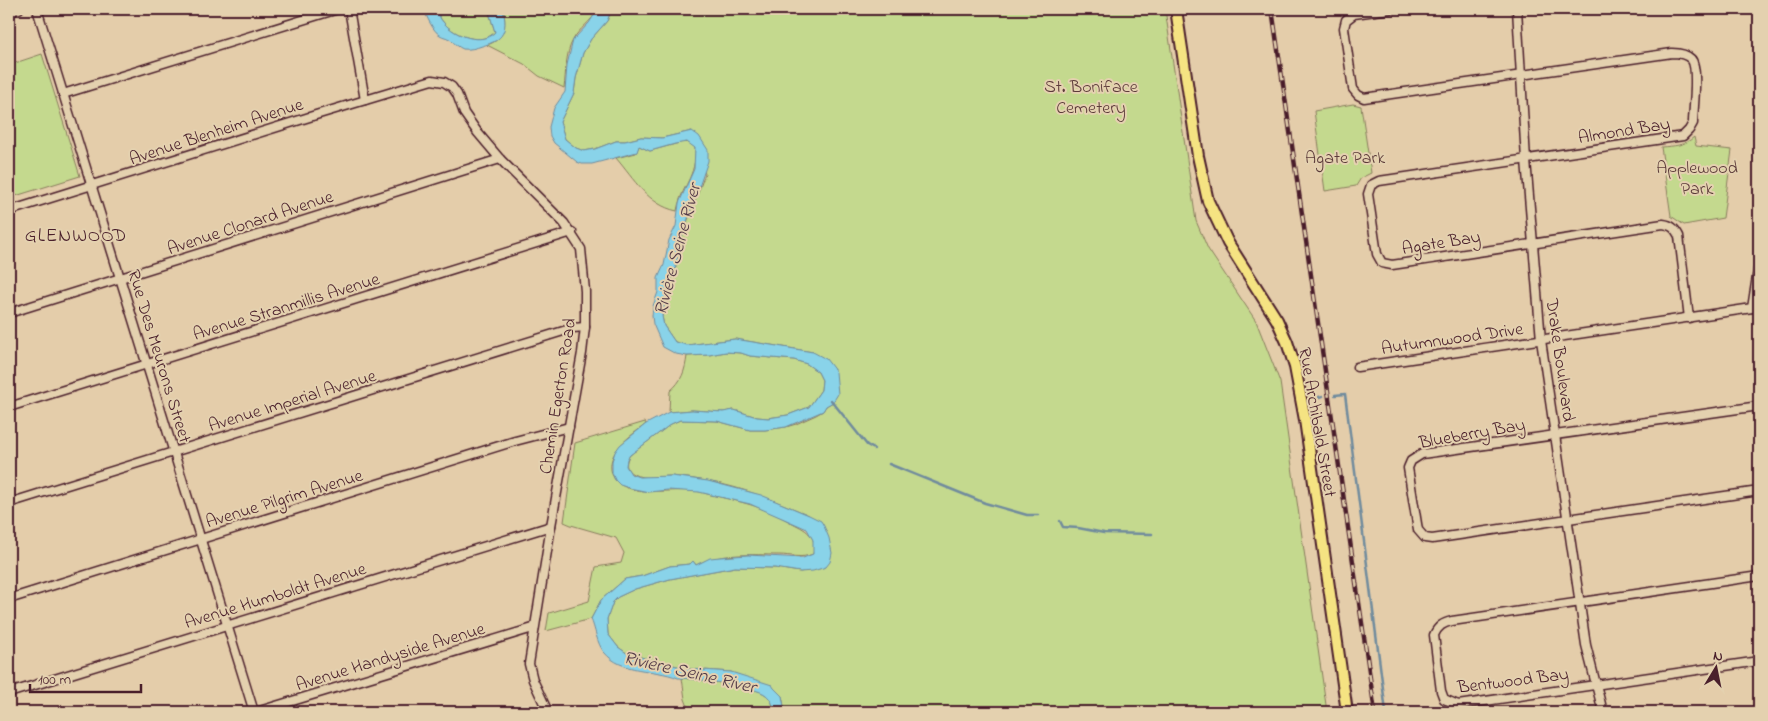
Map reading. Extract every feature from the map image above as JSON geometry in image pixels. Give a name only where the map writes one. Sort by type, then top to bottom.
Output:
[{"type":"main road","name":"Rue Archibald Street","points":[[1176,9],[1198,156],[1208,201],[1228,243],[1277,320],[1295,367],[1347,712]]},
{"type":"street","points":[[9,12],[19,9]]},
{"type":"street","name":"Rue Des Meurons Street","points":[[37,9],[200,540],[255,712]]},
{"type":"street","points":[[63,94],[338,9]]},
{"type":"street","points":[[349,9],[365,100]]},
{"type":"street","points":[[1390,9],[1354,14],[1346,20],[1344,28],[1353,89],[1358,95],[1364,98],[1371,98],[1521,75]]},
{"type":"street","name":"Drake Boulevard","points":[[1517,9],[1532,243],[1541,340],[1586,645],[1602,712]]},
{"type":"street","name":"Almond Bay","points":[[1521,75],[1672,53],[1682,53],[1693,60],[1695,70],[1693,123],[1683,136],[1526,160]]},
{"type":"street","name":"Avenue Blenheim Avenue","points":[[9,211],[432,80]]},
{"type":"street","name":"Chemin Egerton Road","points":[[432,80],[444,82],[452,87],[457,94],[464,113],[478,133],[500,159],[572,232],[581,249],[585,291],[585,327],[582,353],[533,628],[529,664],[530,672],[548,712]]},
{"type":"street","name":"Avenue Clonard Avenue","points":[[9,313],[500,159]]},
{"type":"street","name":"Agate Bay","points":[[1526,160],[1379,181],[1371,185],[1368,194],[1377,254],[1382,263],[1392,265],[1532,243]]},
{"type":"street","points":[[1532,243],[1663,224],[1670,225],[1678,236],[1689,318]]},
{"type":"street","name":"Avenue Stranmillis Avenue","points":[[9,407],[572,232]]},
{"type":"street","points":[[1755,308],[1759,264]]},
{"type":"street","name":"Autumnwood Drive","points":[[1356,367],[1755,308]]},
{"type":"street","name":"Avenue Imperial Avenue","points":[[9,504],[573,328],[585,327]]},
{"type":"street","points":[[1556,434],[1759,406]]},
{"type":"street","name":"Avenue Pilgrim Avenue","points":[[9,599],[515,441],[569,427]]},
{"type":"street","name":"Blueberry Bay","points":[[1556,434],[1422,454],[1411,461],[1408,468],[1418,530],[1425,538],[1432,539],[1568,518]]},
{"type":"street","points":[[1568,518],[1759,491]]},
{"type":"street","name":"Avenue Humboldt Avenue","points":[[9,693],[551,526]]},
{"type":"street","name":"Bentwood Bay","points":[[1759,576],[1444,623],[1437,628],[1434,635],[1441,691],[1444,699],[1458,705],[1759,661]]},
{"type":"street","name":"Avenue Handyside Avenue","points":[[255,712],[533,628]]},
{"type":"green space","points":[[437,9],[488,9],[495,32],[483,38],[469,38],[449,28],[439,16]]},
{"type":"green space","points":[[503,9],[598,9],[578,32],[570,46],[564,88],[539,76],[524,64],[487,45],[498,39],[503,31],[505,21]]},
{"type":"green space","name":"St. Boniface Cemetery","points":[[612,9],[1165,9],[1196,221],[1208,249],[1256,321],[1280,382],[1327,712],[785,712],[782,696],[774,688],[731,672],[689,669],[628,654],[618,647],[608,634],[607,619],[613,602],[618,597],[635,589],[670,579],[735,567],[775,568],[800,572],[826,567],[809,515],[733,487],[675,476],[637,476],[627,468],[628,457],[671,424],[680,420],[717,421],[750,430],[765,430],[796,424],[823,411],[826,406],[833,402],[813,352],[735,339],[687,345],[675,342],[664,326],[662,316],[670,282],[675,271],[682,236],[705,174],[692,131],[662,138],[641,137],[616,141],[584,151],[576,148],[565,139],[560,122],[574,93],[583,53],[591,39],[607,21]]},
{"type":"green space","points":[[42,54],[80,176],[9,198],[9,65]]},
{"type":"green space","name":"Agate Park","points":[[1353,104],[1361,106],[1371,173],[1361,178],[1356,186],[1325,191],[1314,111]]},
{"type":"green space","name":"Applewood Park","points":[[1694,137],[1696,146],[1732,150],[1723,218],[1684,225],[1671,216],[1661,147],[1683,144]]},
{"type":"green space","points":[[683,142],[690,143],[695,148],[695,158],[694,167],[677,211],[667,208],[650,197],[616,158],[636,153],[639,146],[650,151]]},
{"type":"green space","points":[[726,352],[794,360],[807,364],[818,372],[822,380],[821,390],[809,407],[788,415],[768,418],[757,417],[734,410],[723,412],[692,410],[669,412],[670,391],[682,375],[687,356]]},
{"type":"green space","points":[[645,422],[646,424],[621,445],[612,458],[612,474],[618,483],[627,488],[638,490],[700,492],[759,508],[805,530],[814,542],[813,554],[800,557],[737,555],[716,558],[696,565],[693,561],[690,564],[670,566],[642,576],[625,579],[601,600],[591,619],[546,631],[549,613],[589,601],[596,567],[621,563],[624,553],[616,538],[564,522],[575,443]]},
{"type":"green space","points":[[682,678],[727,684],[760,692],[769,698],[774,712],[690,712],[685,699]]},
{"type":"water","points":[[424,9],[437,9],[441,20],[449,28],[469,38],[476,39],[490,36],[495,32],[488,9],[503,9],[505,23],[503,34],[489,44],[463,49],[450,39],[437,33]]},
{"type":"water","name":"Rivière Seine River","points":[[598,9],[612,9],[607,21],[591,39],[583,53],[574,93],[560,122],[565,139],[576,148],[584,151],[616,141],[641,137],[662,138],[692,131],[699,136],[708,150],[708,161],[682,236],[675,271],[670,282],[662,316],[664,326],[675,342],[687,345],[735,339],[813,352],[826,359],[836,372],[838,394],[833,402],[826,406],[823,411],[786,427],[750,430],[717,421],[680,420],[671,424],[630,455],[626,466],[631,474],[639,477],[672,476],[708,481],[761,495],[821,521],[829,538],[832,553],[830,562],[826,567],[800,572],[775,568],[735,567],[670,579],[635,589],[618,597],[613,602],[607,619],[608,634],[618,647],[628,654],[689,669],[731,672],[772,685],[782,696],[785,712],[774,712],[772,703],[766,695],[751,689],[710,681],[678,678],[620,664],[611,659],[602,649],[591,619],[601,600],[625,579],[642,576],[670,566],[690,564],[693,561],[696,565],[710,558],[748,555],[803,558],[813,554],[813,540],[807,529],[750,504],[699,492],[668,490],[649,492],[620,485],[612,473],[612,461],[620,445],[646,424],[669,412],[692,410],[723,412],[734,410],[757,417],[768,418],[788,415],[809,407],[821,390],[822,380],[818,372],[807,364],[794,360],[726,352],[687,356],[676,354],[663,347],[653,324],[653,306],[658,292],[658,278],[664,265],[669,240],[676,226],[679,203],[694,169],[695,148],[687,142],[650,151],[639,146],[637,152],[592,164],[582,164],[554,143],[550,136],[549,127],[554,108],[565,92],[567,65],[573,40],[589,23]]},
{"type":"waterway","points":[[1335,395],[1345,394],[1386,712]]},
{"type":"waterway","points":[[1319,397],[1323,396]]},
{"type":"waterway","points":[[831,400],[867,445],[874,449]]},
{"type":"waterway","points":[[889,464],[985,503],[1027,515],[1038,515]]},
{"type":"waterway","points":[[1060,521],[1063,527],[1104,533],[1152,534]]},
{"type":"railway","points":[[1272,9],[1375,712]]},
{"type":"district","name":"GLENWOOD","points":[[76,234]]}]
